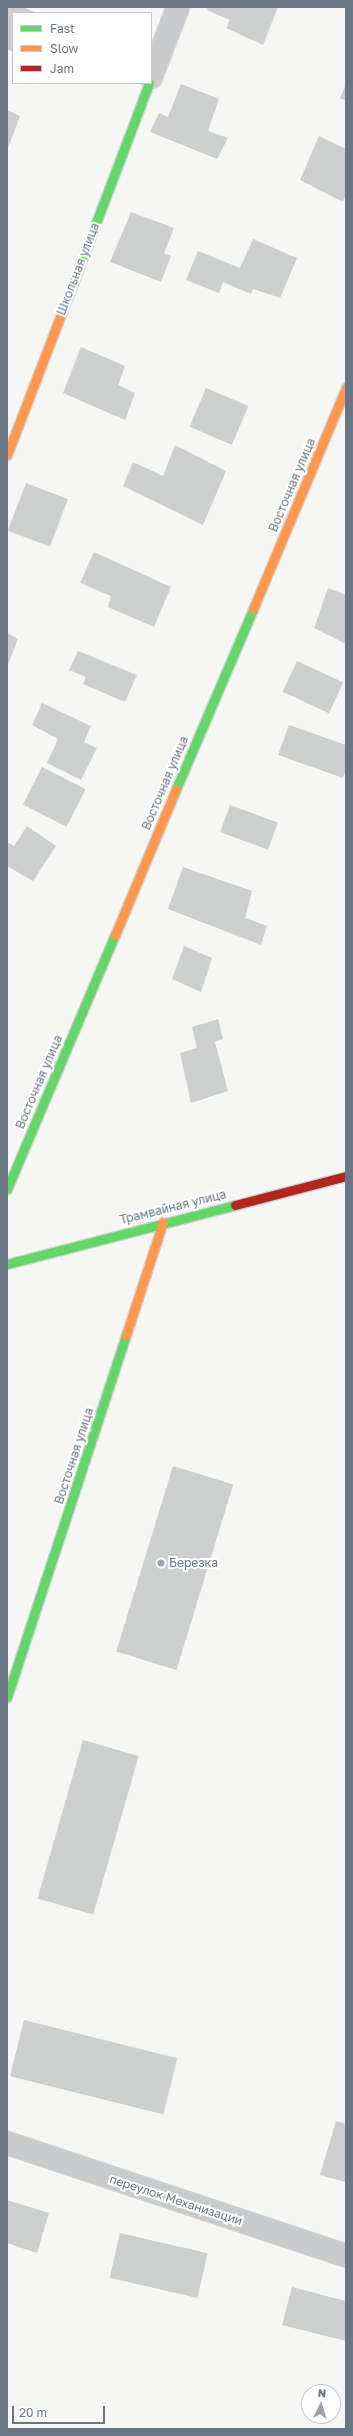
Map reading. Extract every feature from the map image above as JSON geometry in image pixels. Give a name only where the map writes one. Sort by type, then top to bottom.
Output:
[{"type":"street","points":[[152,74],[178,7]]},
{"type":"street","name":"Школьная улица","points":[[7,455],[149,84]]},
{"type":"street","name":"Восточная улица","points":[[7,1189],[346,388]]},
{"type":"street","name":"Трамвайная улица","points":[[7,1264],[163,1222],[346,1176]]},
{"type":"street","name":"Восточная улица","points":[[7,1697],[163,1222]]},
{"type":"street","name":"переулок Механизации","points":[[7,2143],[346,2256]]},
{"type":"building","points":[[7,7],[22,7],[34,12],[12,12],[12,52],[7,49]]},
{"type":"building","points":[[208,7],[278,7],[263,45],[226,28],[230,20],[207,10]]},
{"type":"building","points":[[181,84],[219,99],[208,131],[228,138],[217,159],[150,132],[159,113],[168,117]]},
{"type":"building","points":[[346,84],[346,101],[340,98]]},
{"type":"building","points":[[7,110],[20,116],[7,151]]},
{"type":"building","points":[[319,136],[346,149],[346,195],[343,202],[300,180]]},
{"type":"building","points":[[131,212],[174,228],[164,253],[171,256],[161,282],[110,262]]},
{"type":"building","points":[[253,239],[297,258],[280,298],[253,289],[251,294],[223,282],[219,293],[186,280],[198,251],[240,268]]},
{"type":"building","points":[[81,347],[125,366],[118,385],[135,393],[125,420],[63,393]]},
{"type":"building","points":[[206,388],[248,406],[232,445],[190,427]]},
{"type":"building","points":[[175,445],[226,471],[203,525],[123,486],[133,462],[163,476]]},
{"type":"building","points":[[26,483],[68,499],[50,547],[8,531]]},
{"type":"building","points":[[94,552],[171,587],[154,627],[108,607],[111,596],[80,583]]},
{"type":"building","points":[[328,588],[346,595],[346,644],[314,628]]},
{"type":"building","points":[[7,633],[18,639],[7,667]]},
{"type":"building","points":[[78,651],[137,675],[125,702],[83,684],[86,677],[69,670]]},
{"type":"building","points":[[297,661],[343,683],[329,713],[283,692]]},
{"type":"building","points":[[42,703],[91,726],[84,742],[97,748],[81,780],[47,763],[58,739],[32,725]]},
{"type":"building","points":[[289,725],[346,745],[346,770],[343,778],[278,755]]},
{"type":"building","points":[[42,767],[86,789],[67,827],[23,804]]},
{"type":"building","points":[[230,805],[278,822],[268,850],[220,832]]},
{"type":"building","points":[[27,826],[56,846],[33,881],[7,866],[7,842],[14,846]]},
{"type":"building","points":[[183,867],[252,891],[245,918],[267,926],[261,945],[168,909]]},
{"type":"building","points":[[184,946],[212,958],[201,992],[172,979]]},
{"type":"building","points":[[218,1019],[223,1039],[215,1042],[228,1091],[191,1103],[180,1053],[197,1048],[192,1027]]},
{"type":"building","points":[[173,1466],[233,1484],[177,1670],[116,1652]]},
{"type":"building","points":[[83,1740],[139,1756],[93,1915],[38,1899]]},
{"type":"building","points":[[24,2020],[177,2058],[163,2115],[10,2076]]},
{"type":"building","points":[[336,2121],[346,2124],[346,2182],[320,2175]]},
{"type":"building","points":[[7,2200],[49,2213],[37,2253],[7,2243]]},
{"type":"building","points":[[120,2233],[208,2253],[197,2298],[110,2278]]},
{"type":"building","points":[[292,2287],[346,2301],[346,2341],[282,2325]]},
{"type":"traffic: fast","points":[[72,286],[149,84]]},
{"type":"traffic: fast","points":[[176,789],[253,609]]},
{"type":"traffic: fast","points":[[7,1189],[115,935]]},
{"type":"traffic: fast","points":[[7,1264],[235,1205]]},
{"type":"traffic: fast","points":[[7,1697],[126,1335]]},
{"type":"traffic: slow","points":[[7,455],[72,286]]},
{"type":"traffic: slow","points":[[253,609],[346,388]]},
{"type":"traffic: slow","points":[[115,935],[176,789]]},
{"type":"traffic: slow","points":[[126,1335],[163,1222]]},
{"type":"traffic: jam","points":[[235,1205],[346,1176]]},
{"type":"place","name":"Березка","points":[[161,1563]]}]
